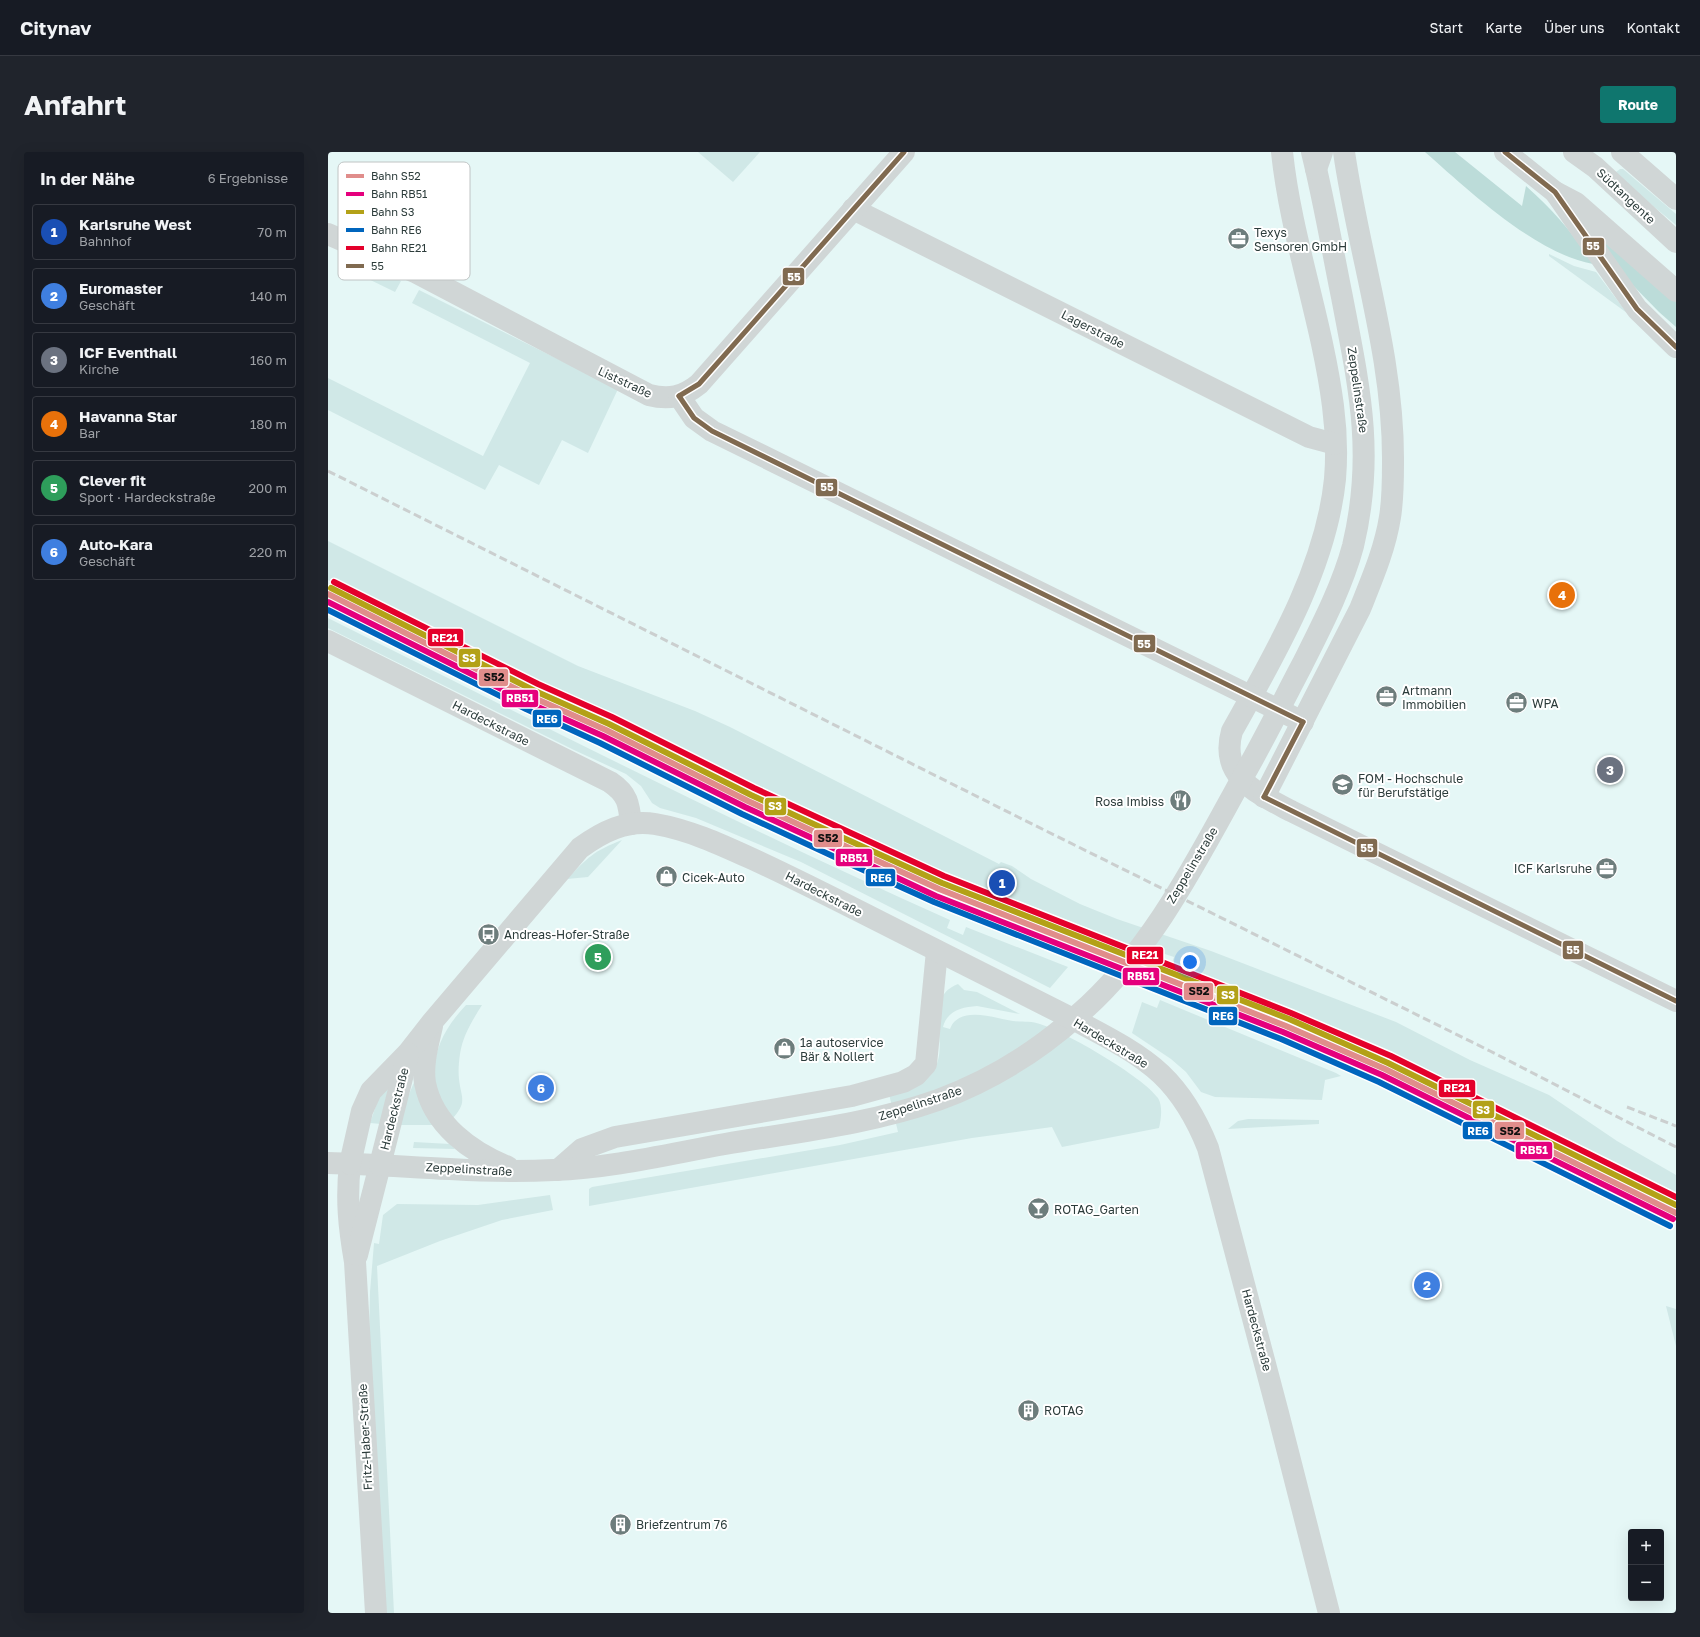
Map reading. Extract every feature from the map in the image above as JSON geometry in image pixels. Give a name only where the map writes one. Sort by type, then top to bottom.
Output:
[{"type":"main road","points":[[904,152],[699,384],[679,396],[694,418],[712,431],[1303,722]]},
{"type":"main road","points":[[1282,152],[1290,198],[1333,406],[1335,444],[1334,485],[1328,520],[1317,558],[1301,599],[1232,731],[1229,742],[1229,754],[1238,778],[1264,797],[1676,1001]]},
{"type":"main road","points":[[1264,797],[1360,609],[1373,578],[1390,517],[1393,489],[1393,432],[1386,364],[1344,152]]},
{"type":"main road","points":[[1505,152],[1556,192],[1576,203],[1676,291]]},
{"type":"main road","name":"Südtangente","points":[[1574,152],[1595,168],[1676,242]]},
{"type":"main road","points":[[1622,152],[1676,199]]},
{"type":"main road","name":"Zeppelinstraße","points":[[350,1164],[519,1171],[558,1170],[631,1161],[878,1117],[939,1099],[963,1090],[1022,1057],[1062,1028],[1096,998],[1133,956],[1184,880],[1260,747],[1318,632],[1343,576],[1357,526],[1364,474],[1363,414],[1352,345],[1317,156]]},
{"type":"main road","points":[[1556,192],[1637,309],[1676,347]]},
{"type":"main road","name":"Lagerstraße","points":[[853,209],[1309,437],[1335,444]]},
{"type":"main road","name":"Liststraße","points":[[328,234],[338,238]]},
{"type":"main road","name":"Liststraße","points":[[430,280],[649,395],[668,398],[679,396]]},
{"type":"main road","name":"Hardeckstraße","points":[[328,641],[610,782],[620,789],[627,798],[631,824]]},
{"type":"main road","name":"Hardeckstraße","points":[[350,1164],[362,1111],[371,1091],[408,1053],[433,1021],[580,848],[594,837],[611,829],[631,824],[653,823],[677,829],[728,848],[1063,1014],[1132,1053],[1160,1074],[1179,1095],[1195,1118],[1208,1148],[1329,1613]]},
{"type":"main road","points":[[558,1170],[582,1148],[615,1136],[852,1096],[903,1082],[916,1075],[926,1064],[937,951]]},
{"type":"main road","points":[[433,1021],[425,1064],[425,1083],[437,1112],[454,1135],[478,1152],[519,1171]]},
{"type":"main road","name":"Hardeckstraße","points":[[380,1165],[408,1053]]},
{"type":"main road","points":[[328,1163],[350,1164]]},
{"type":"main road","name":"Fritz-Haber-Straße","points":[[350,1164],[347,1193],[350,1230],[355,1262],[376,1613]]},
{"type":"main road","name":"Fritz-Haber-Straße","points":[[355,1262],[380,1165]]},
{"type":"shaded area","points":[[698,152],[760,152],[733,182]]},
{"type":"shaded area","points":[[1425,152],[1455,152],[1522,206],[1526,186],[1562,223],[1578,242],[1593,264],[1571,258],[1549,248],[1526,234],[1482,202]]},
{"type":"shaded area","points":[[1623,169],[1676,214],[1676,225],[1617,176],[1616,172]]},
{"type":"shaded area","points":[[1599,238],[1676,300],[1676,327],[1659,312],[1617,269]]},
{"type":"shaded area","points":[[1549,254],[1574,266],[1596,272],[1627,313],[1549,256]]},
{"type":"shaded area","points":[[370,280],[399,280],[401,281],[395,292]]},
{"type":"shaded area","points":[[419,290],[618,389],[588,453],[562,440],[539,485],[499,465],[485,490],[328,410],[328,378],[483,456],[530,363],[412,303]]},
{"type":"shaded area","points":[[328,541],[578,666],[695,711],[730,727],[999,864],[1001,862],[1012,866],[1031,879],[1080,904],[1117,919],[1211,951],[1396,1022],[1470,1060],[1549,1095],[1617,1141],[1676,1175],[1676,1199],[1548,1134],[1169,971],[1174,957],[1159,952],[1154,957],[1022,909],[1023,906],[1010,900],[1008,903],[867,842],[868,838],[858,834],[857,837],[337,585],[328,580]]},
{"type":"shaded area","points":[[328,618],[793,848],[950,920],[947,928],[963,935],[966,927],[1068,967],[1050,988],[801,862],[696,818],[660,808],[652,803],[641,786],[626,774],[574,750],[328,628]]},
{"type":"shaded area","points":[[622,840],[588,877],[567,879],[592,855]]},
{"type":"shaded area","points":[[958,984],[964,990],[977,992],[1020,1014],[977,1006],[966,1007],[956,1011],[948,1017],[943,1027],[950,1029],[961,1017],[978,1015],[1013,1021],[1034,1022],[1068,1036],[1137,1078],[1158,1098],[1161,1105],[1159,1128],[1062,1147],[1052,1127],[972,1138],[589,1206],[589,1189],[592,1187],[840,1145],[898,1132],[889,1094],[917,1086],[932,1073],[939,1057],[939,1007],[944,994]]},
{"type":"shaded area","points":[[1160,1000],[1341,1076],[1325,1080],[1322,1100],[1215,1097],[1201,1092],[1186,1072],[1171,1059],[1132,1033],[1142,1002],[1157,1008]]},
{"type":"shaded area","points":[[466,1005],[482,1005],[468,1028],[461,1047],[459,1073],[462,1104],[452,1119],[442,1104],[437,1089],[434,1074],[435,1059],[439,1045],[446,1031]]},
{"type":"shaded area","points":[[415,1080],[436,1125],[399,1125],[404,1106]]},
{"type":"shaded area","points":[[390,1085],[381,1124],[370,1123],[379,1097]]},
{"type":"shaded area","points":[[1248,1119],[1319,1120],[1319,1124],[1228,1129],[1238,1121]]},
{"type":"shaded area","points":[[414,1142],[450,1144],[455,1149],[413,1148]]},
{"type":"shaded area","points":[[550,1195],[553,1210],[502,1220],[440,1241],[377,1266],[394,1613],[386,1613],[369,1340],[370,1292],[374,1243],[379,1244],[383,1215],[397,1204],[478,1205]]},
{"type":"shaded area","points":[[1666,1306],[1676,1309],[1676,1346]]},
{"type":"railway","points":[[328,471],[1018,817],[1490,1051],[1676,1147]]},
{"type":"railway","points":[[1627,1107],[1676,1126]]},
{"type":"rail line","name":"RE21","points":[[334,582],[538,684],[612,717],[754,788],[944,876],[1291,1013],[1391,1056],[1676,1197]]},
{"type":"rail line","name":"S3","points":[[331,588],[535,691],[609,724],[751,795],[848,840],[942,883],[1289,1019],[1388,1063],[1676,1205]]},
{"type":"rail line","name":"S52","points":[[328,594],[532,697],[606,730],[748,801],[845,846],[939,889],[1286,1026],[1385,1069],[1676,1213]]},
{"type":"rail line","name":"RB51","points":[[328,602],[529,703],[603,736],[745,807],[936,896],[1283,1032],[1382,1075],[1673,1219]]},
{"type":"rail line","name":"RE6","points":[[328,610],[526,709],[600,743],[742,814],[839,859],[934,902],[1281,1039],[1379,1082],[1670,1226]]},
{"type":"transit line","name":"55","points":[[679,396],[699,384],[904,152]]},
{"type":"transit line","name":"55","points":[[1505,152],[1555,192],[1637,309],[1676,347]]},
{"type":"transit line","name":"55","points":[[679,396],[694,418],[712,431],[1303,722]]},
{"type":"transit line","name":"55","points":[[1264,797],[1303,722]]},
{"type":"transit line","name":"55","points":[[1264,797],[1676,1001]]},
{"type":"place","name":"Texys Sensoren GmbH","points":[[1238,239]]},
{"type":"place","name":"Havanna Star","points":[[1562,595]]},
{"type":"place","name":"Artmann Immobilien","points":[[1387,697]]},
{"type":"place","name":"WPA","points":[[1516,703]]},
{"type":"place","name":"ICF Eventhall","points":[[1610,770]]},
{"type":"place","name":"FOM - Hochschule für Berufstätige","points":[[1342,785]]},
{"type":"place","name":"Rosa Imbiss","points":[[1180,801]]},
{"type":"place","name":"ICF Karlsruhe","points":[[1607,868]]},
{"type":"place","name":"Cicek-Auto","points":[[667,877]]},
{"type":"place","name":"Karlsruhe West","points":[[1002,883]]},
{"type":"place","name":"Andreas-Hofer-Straße","points":[[488,934]]},
{"type":"place","name":"Clever fit","points":[[598,957]]},
{"type":"place","name":"1a autoservice Bär & Nollert","points":[[784,1049]]},
{"type":"place","name":"Auto-Kara","points":[[541,1088]]},
{"type":"place","name":"ROTAG_Garten","points":[[1038,1209]]},
{"type":"place","name":"Euromaster","points":[[1427,1285]]},
{"type":"place","name":"ROTAG","points":[[1029,1410]]},
{"type":"place","name":"Briefzentrum 76","points":[[620,1524]]}]
